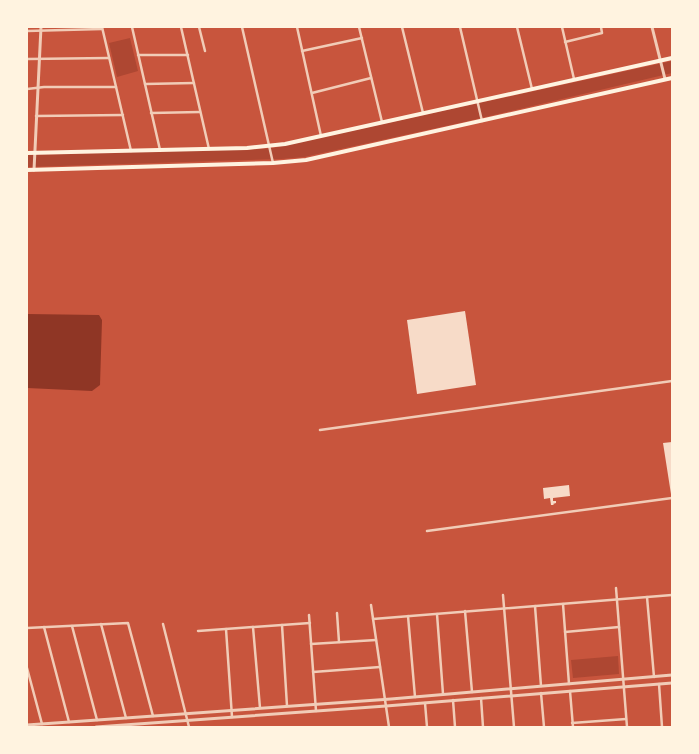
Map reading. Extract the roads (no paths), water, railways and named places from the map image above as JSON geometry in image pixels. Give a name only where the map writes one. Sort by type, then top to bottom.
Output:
[{"type":"main road","points":[[27,153],[209,149],[269,146],[322,136],[672,58]]},
{"type":"main road","points":[[27,170],[273,163],[306,160],[672,78]]},
{"type":"street","points":[[132,27],[160,150]]},
{"type":"street","points":[[181,27],[209,149]]},
{"type":"street","points":[[199,27],[205,51]]},
{"type":"street","points":[[242,27],[273,163]]},
{"type":"street","points":[[297,27],[322,136]]},
{"type":"street","points":[[359,27],[382,122]]},
{"type":"street","points":[[402,27],[423,113]]},
{"type":"street","points":[[460,27],[482,121]]},
{"type":"street","points":[[517,27],[532,89]]},
{"type":"street","points":[[562,27],[574,80]]},
{"type":"street","points":[[566,42],[602,33],[601,27]]},
{"type":"street","points":[[652,27],[665,79]]},
{"type":"street","points":[[27,31],[41,29],[102,28],[131,151]]},
{"type":"street","points":[[34,170],[41,29]]},
{"type":"street","points":[[302,51],[362,38]]},
{"type":"street","points":[[138,55],[188,55]]},
{"type":"street","points":[[27,59],[109,58]]},
{"type":"street","points":[[312,92],[372,78]]},
{"type":"street","points":[[145,84],[194,83]]},
{"type":"street","points":[[27,89],[116,87]]},
{"type":"street","points":[[151,113],[200,112]]},
{"type":"street","points":[[36,116],[123,115]]},
{"type":"street","points":[[320,430],[672,381]]},
{"type":"street","points":[[427,531],[672,498]]},
{"type":"street","points":[[616,588],[627,727]]},
{"type":"street","points":[[503,595],[514,727]]},
{"type":"street","points":[[373,618],[672,595]]},
{"type":"street","points":[[647,597],[654,677]]},
{"type":"street","points":[[563,604],[569,684]]},
{"type":"street","points":[[371,605],[389,727]]},
{"type":"street","points":[[535,606],[541,686]]},
{"type":"street","points":[[465,611],[472,692]]},
{"type":"street","points":[[337,613],[339,642]]},
{"type":"street","points":[[437,614],[443,694]]},
{"type":"street","points":[[309,615],[316,711]]},
{"type":"street","points":[[408,616],[415,697]]},
{"type":"street","points":[[27,628],[128,623],[153,716]]},
{"type":"street","points":[[198,631],[310,623]]},
{"type":"street","points":[[101,624],[126,718]]},
{"type":"street","points":[[163,624],[189,727]]},
{"type":"street","points":[[282,625],[287,706]]},
{"type":"street","points":[[72,626],[97,720]]},
{"type":"street","points":[[44,627],[69,722]]},
{"type":"street","points":[[253,627],[260,708]]},
{"type":"street","points":[[565,632],[619,627]]},
{"type":"street","points":[[226,629],[232,717]]},
{"type":"street","points":[[311,644],[376,640]]},
{"type":"street","points":[[313,672],[380,667]]},
{"type":"street","points":[[27,668],[42,724]]},
{"type":"street","points":[[27,725],[415,697],[672,675]]},
{"type":"street","points":[[96,727],[672,683]]},
{"type":"street","points":[[659,684],[662,727]]},
{"type":"street","points":[[570,691],[573,725],[626,719]]},
{"type":"street","points":[[542,693],[544,727]]},
{"type":"street","points":[[481,698],[483,727]]},
{"type":"street","points":[[453,700],[455,727]]},
{"type":"street","points":[[425,703],[427,727]]}]
